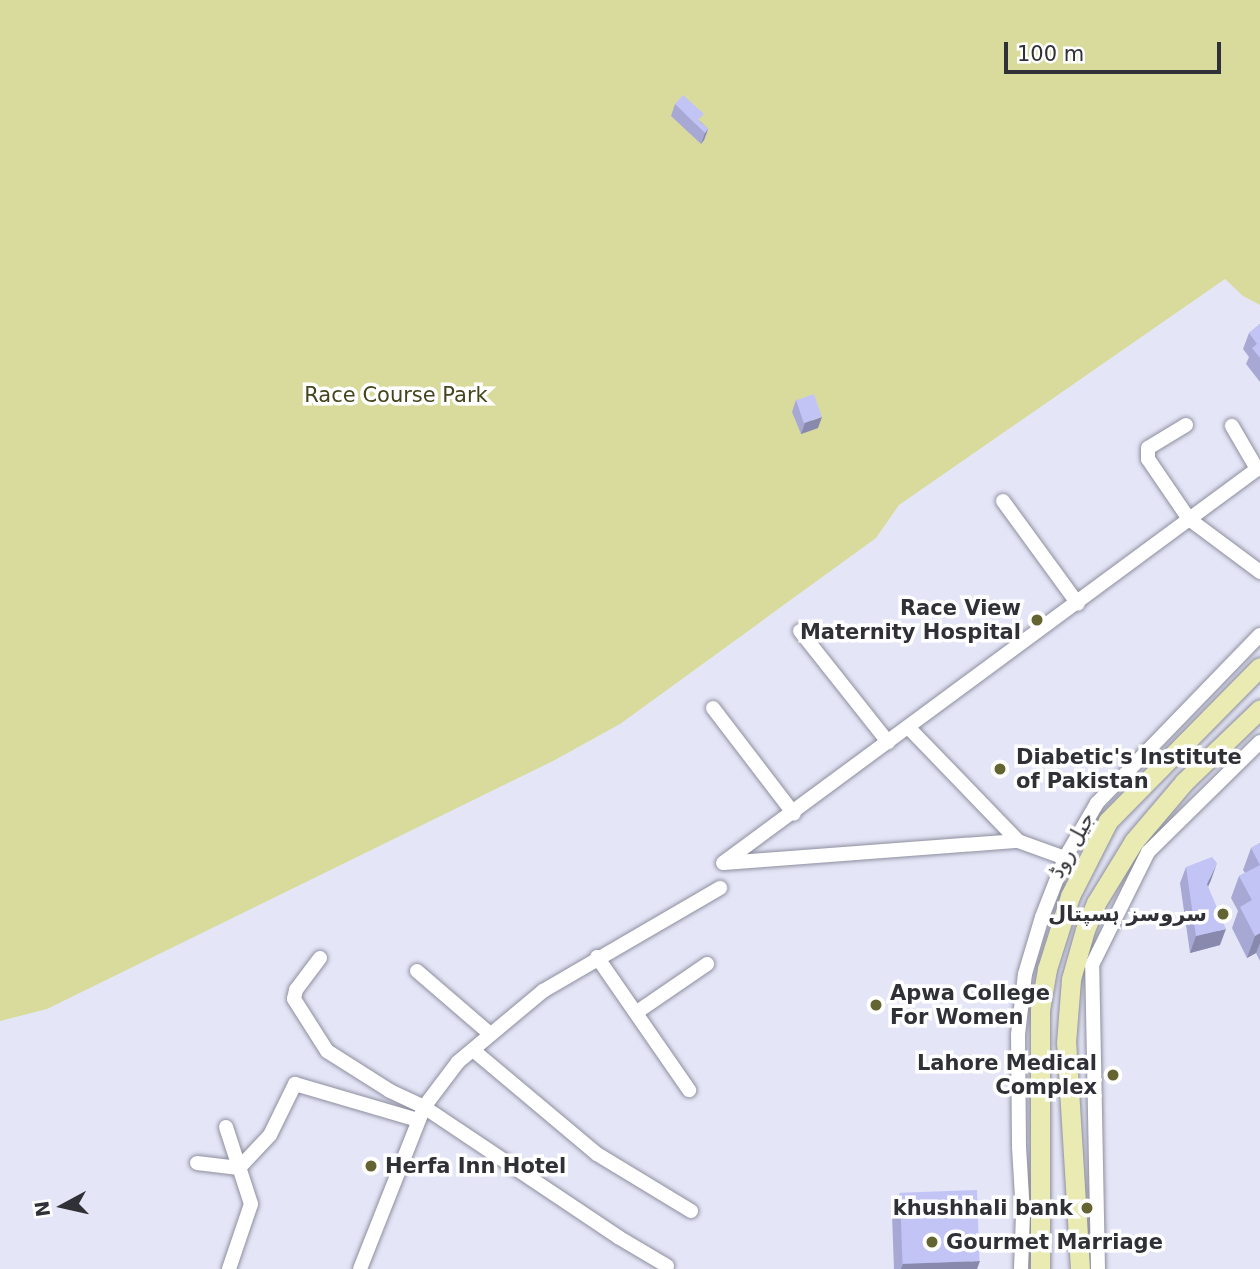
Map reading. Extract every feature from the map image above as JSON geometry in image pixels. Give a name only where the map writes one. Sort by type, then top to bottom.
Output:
[{"type":"main road","name":"جیل روڈ","points":[[1040,1269],[1040,1010],[1051,956],[1070,896],[1108,821],[1260,667]]},
{"type":"main road","points":[[1080,1269],[1066,1043],[1072,979],[1085,929],[1107,883],[1134,841],[1184,782],[1260,709]]},
{"type":"street","points":[[1186,425],[1146,453],[1189,519],[1260,572]]},
{"type":"street","points":[[1065,858],[1018,841],[723,863],[794,814],[1257,469],[1232,426]]},
{"type":"street","points":[[1003,501],[1078,604]]},
{"type":"street","points":[[800,631],[888,742]]},
{"type":"street","points":[[1021,1269],[1023,1214],[1018,1035],[1025,974],[1065,858],[1097,803],[1260,635]]},
{"type":"street","points":[[713,709],[794,814]]},
{"type":"street","points":[[908,727],[1018,841]]},
{"type":"street","points":[[1098,1269],[1092,965],[1148,852],[1260,742]]},
{"type":"street","points":[[360,1269],[421,1113],[443,1078],[489,1033],[543,991],[597,957],[720,888]]},
{"type":"street","points":[[597,957],[690,1090]]},
{"type":"street","points":[[320,958],[296,990],[294,999],[327,1051],[421,1113],[667,1266]]},
{"type":"street","points":[[637,1013],[708,964]]},
{"type":"street","points":[[417,971],[489,1033]]},
{"type":"street","points":[[473,1051],[597,1154],[691,1211]]},
{"type":"street","points":[[239,1168],[270,1135],[295,1084],[421,1113]]},
{"type":"street","points":[[226,1127],[250,1204],[229,1269]]},
{"type":"street","points":[[197,1163],[239,1168]]},
{"type":"green space","name":"Race Course Park","points":[[0,0],[1260,0],[1260,305],[1243,296],[1225,279],[899,505],[876,538],[620,724],[553,761],[47,1009],[0,1021]]},
{"type":"building","points":[[683,95],[704,114],[698,120],[708,129],[705,133],[675,104]]},
{"type":"building","points":[[1260,324],[1260,358],[1252,348],[1257,344],[1249,333]]},
{"type":"building","points":[[814,394],[822,417],[804,423],[796,400]]},
{"type":"building","points":[[1260,843],[1260,865],[1251,848]]},
{"type":"building","points":[[1212,857],[1217,863],[1207,884],[1226,929],[1196,936],[1186,867]]},
{"type":"building","points":[[1260,865],[1260,933],[1255,936],[1240,907],[1252,900],[1239,876]]},
{"type":"building","name":"Gourmet Marriage","points":[[977,1190],[979,1261],[903,1264],[900,1193]]},
{"type":"place","name":"Race View Maternity Hospital","points":[[1037,620]]},
{"type":"place","name":"Diabetic's Institute of Pakistan","points":[[1000,769]]},
{"type":"place","name":"سروسز ہسپتال","points":[[1223,914]]},
{"type":"place","name":"Apwa College For Women","points":[[876,1005]]},
{"type":"place","name":"Lahore Medical Complex","points":[[1113,1075]]},
{"type":"place","name":"Herfa Inn Hotel","points":[[371,1166]]},
{"type":"place","name":"khushhali bank","points":[[1087,1208]]},
{"type":"place","name":"Gourmet Marriage","points":[[932,1242]]}]
